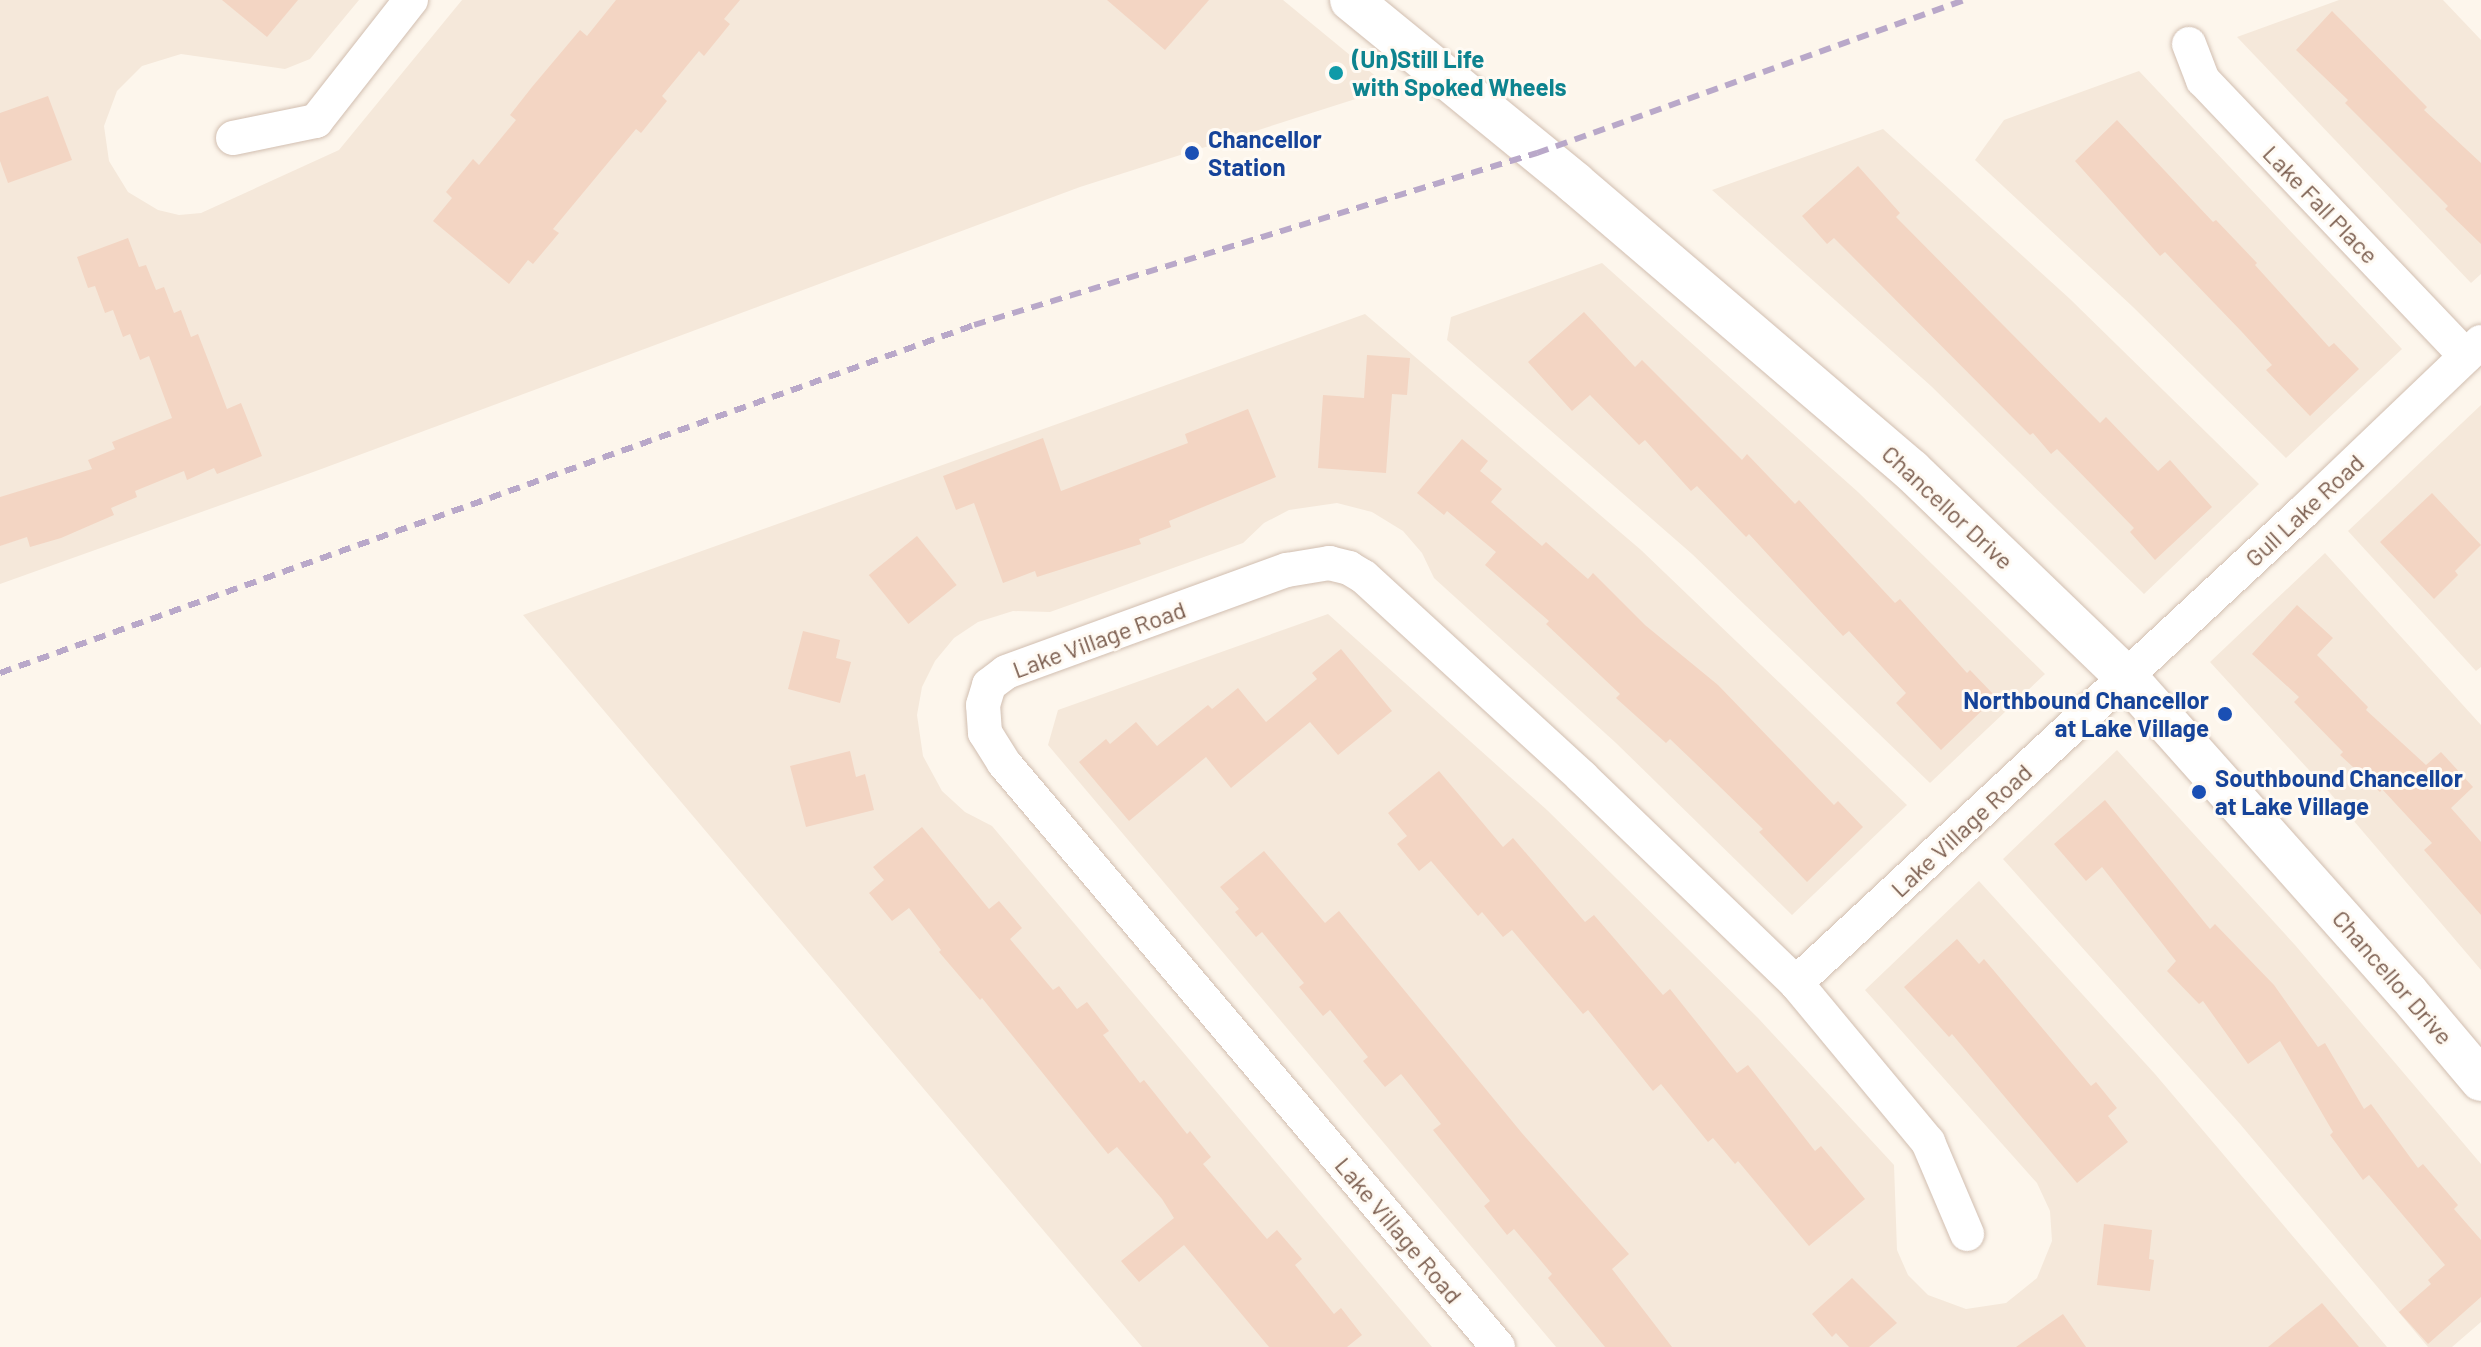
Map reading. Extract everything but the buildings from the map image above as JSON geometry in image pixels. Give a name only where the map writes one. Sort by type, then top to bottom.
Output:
[{"type":"street","points":[[233,138],[316,121],[411,0]]},
{"type":"street","name":"Chancellor Drive","points":[[1351,0],[1575,183],[1911,470],[2126,677],[2397,980],[2481,1080]]},
{"type":"street","name":"Lake Fall Place","points":[[2189,44],[2203,80],[2474,349]]},
{"type":"street","name":"Gull Lake Road","points":[[2126,677],[2474,349]]},
{"type":"street","name":"Lake Village Road","points":[[1498,1347],[1004,763],[985,733],[983,705],[989,685],[1006,672],[1287,570],[1329,563],[1349,568],[1364,577],[1582,777],[1796,983],[1928,1142],[1967,1234]]},
{"type":"street","name":"Lake Village Road","points":[[1796,983],[2126,677]]},
{"type":"shaded area","points":[[0,0],[359,0],[310,59],[285,69],[181,54],[142,66],[117,91],[104,126],[109,161],[128,192],[158,210],[179,215],[201,213],[339,150],[462,0],[1283,0],[1390,88],[1080,187],[316,471],[0,584]]},
{"type":"shaded area","points":[[2339,0],[2443,0],[2481,40],[2481,274],[2471,283],[2237,37]]},
{"type":"shaded area","points":[[2139,71],[2402,349],[2286,458],[2133,307],[1975,160],[2004,120]]},
{"type":"shaded area","points":[[1883,129],[2070,299],[2259,484],[2144,594],[1931,386],[1712,190]]},
{"type":"shaded area","points":[[1602,263],[1858,492],[2045,674],[1930,783],[1692,554],[1447,340],[1451,317]]},
{"type":"shaded area","points":[[1365,314],[1641,550],[1907,805],[1792,915],[1616,743],[1434,578],[1422,553],[1403,531],[1372,512],[1337,503],[1289,510],[1264,523],[1243,543],[1050,612],[1013,611],[978,622],[954,638],[935,661],[922,687],[917,715],[923,756],[942,791],[965,812],[992,826],[1432,1347],[1142,1347],[523,615]]},
{"type":"shaded area","points":[[2481,405],[2481,667],[2476,671],[2348,531]]},
{"type":"shaded area","points":[[2325,553],[2481,725],[2481,970],[2330,793],[2210,662]]},
{"type":"shaded area","points":[[1328,614],[1547,810],[1758,1018],[1894,1165],[1897,1250],[1908,1275],[1928,1295],[1966,1309],[2006,1303],[2037,1278],[2052,1241],[2050,1211],[2037,1183],[1865,990],[1979,881],[2155,1074],[2387,1347],[1556,1347],[1048,745],[1058,710]]},
{"type":"shaded area","points":[[2117,750],[2295,945],[2481,1164],[2481,1322],[2452,1347],[2428,1347],[2240,1124],[2003,859]]},
{"type":"railway","points":[[0,673],[974,325],[1537,153],[1965,0]]},
{"type":"place","name":"(Un)Still Life with Spoked Wheels","points":[[1336,73]]},
{"type":"place","name":"Chancellor Station","points":[[1192,153]]},
{"type":"place","name":"Northbound Chancellor at Lake Village","points":[[2225,714]]},
{"type":"place","name":"Southbound Chancellor at Lake Village","points":[[2199,792]]}]
